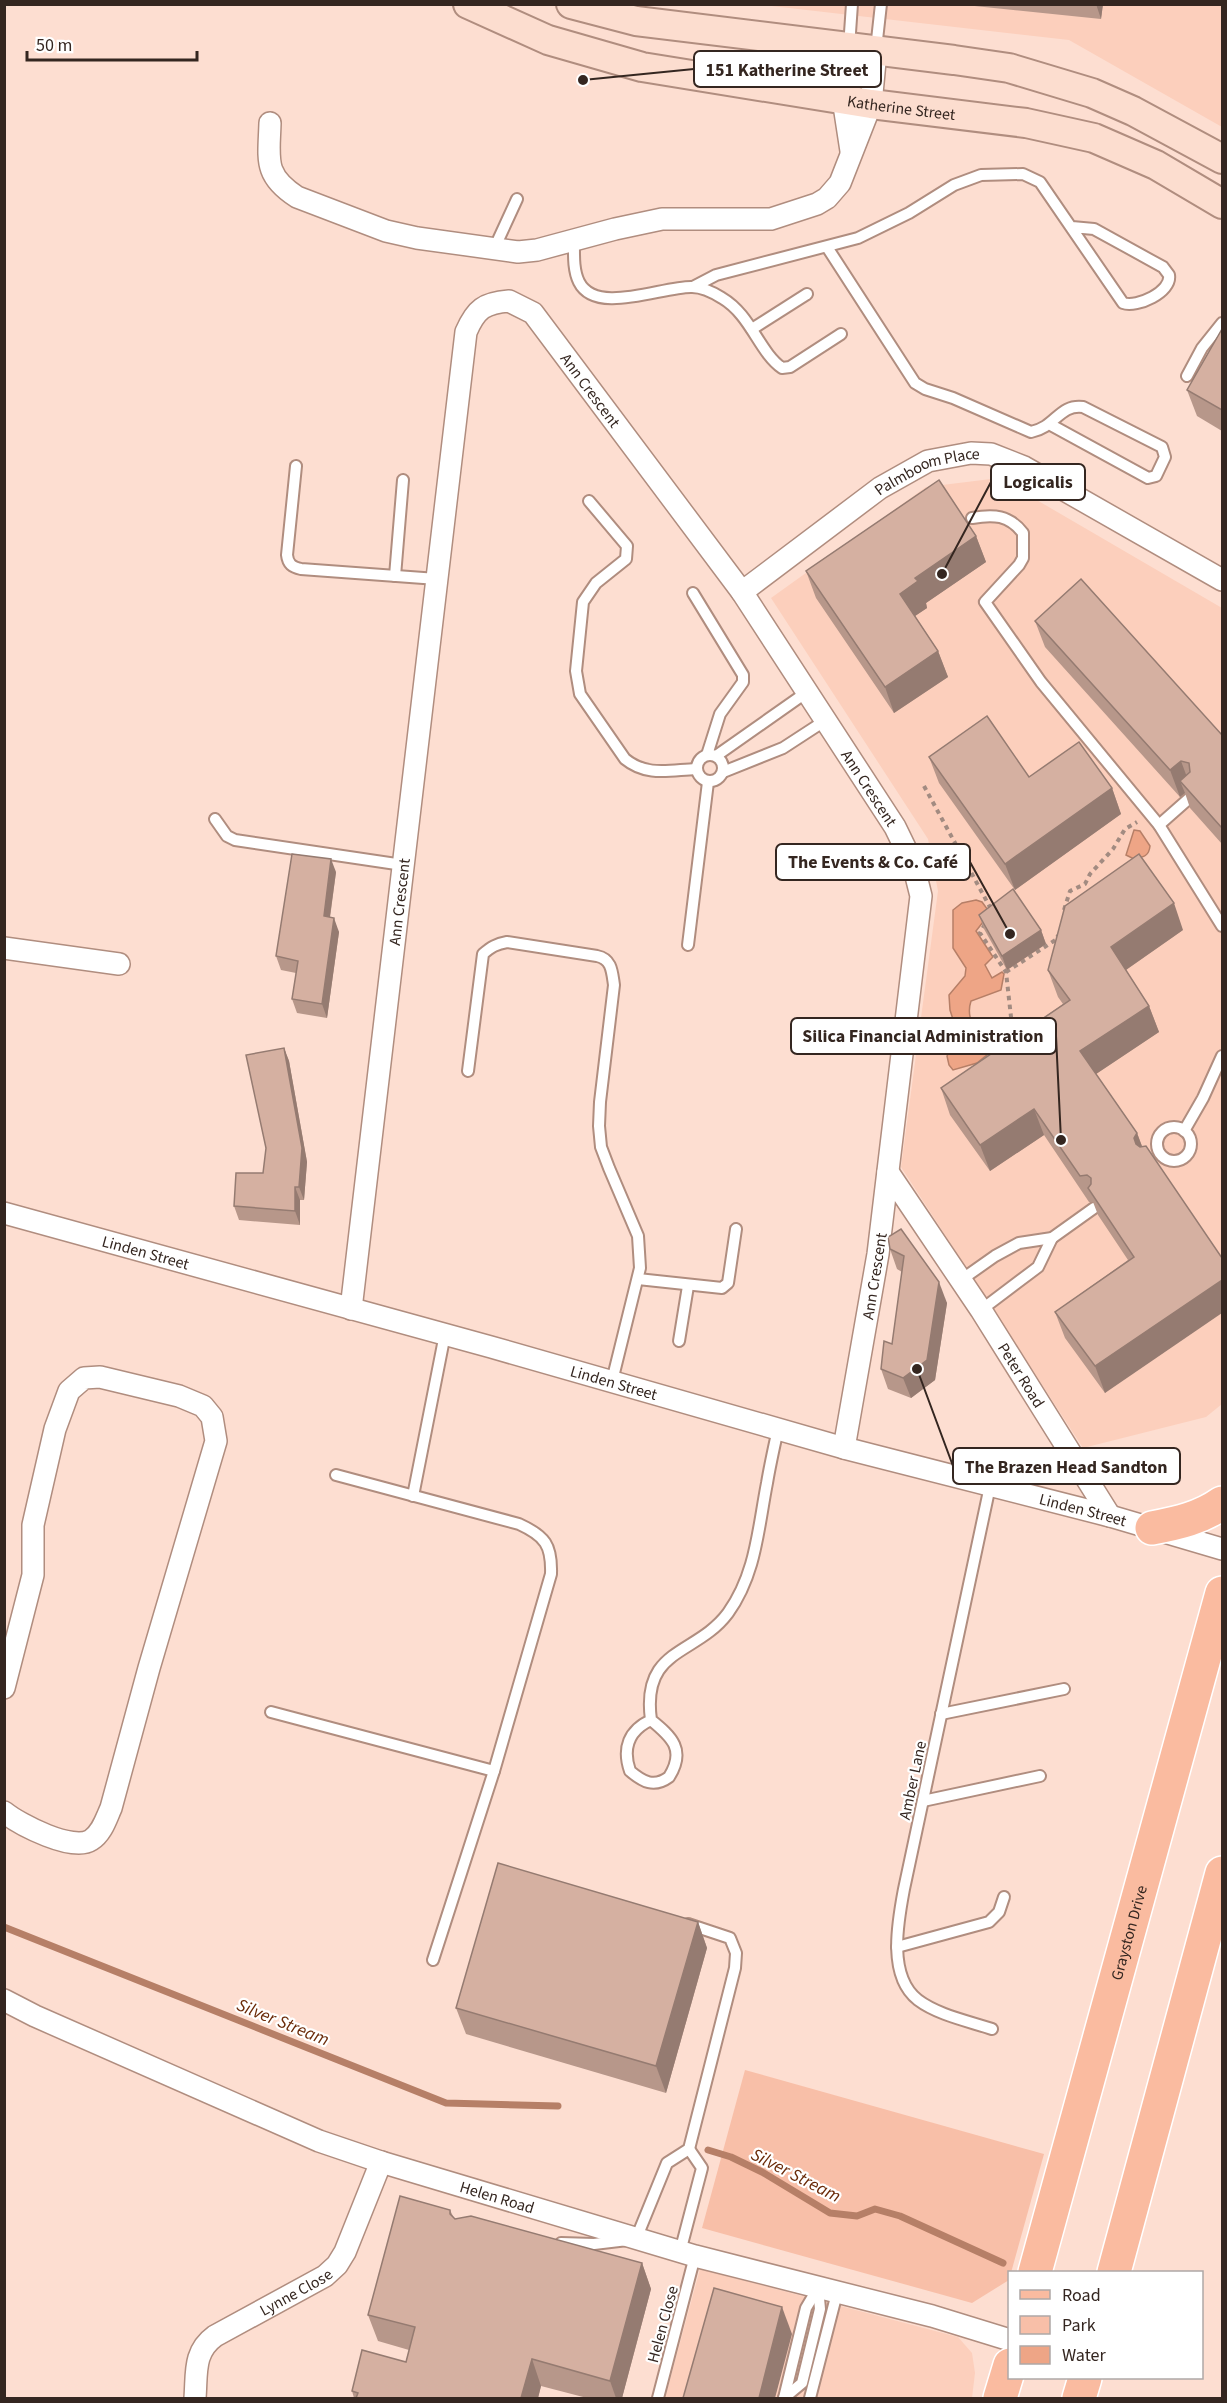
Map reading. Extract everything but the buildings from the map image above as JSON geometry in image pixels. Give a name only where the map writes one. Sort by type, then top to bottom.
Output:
[{"type":"main road","name":"Katherine Street","points":[[468,4],[548,40],[642,67],[857,101],[1026,123],[1094,138],[1156,165],[1222,204]]},
{"type":"main road","points":[[571,4],[636,21],[954,60],[1032,74],[1092,93],[1133,111],[1162,124],[1222,159]]},
{"type":"main road","points":[[1152,1528],[1187,1521],[1211,1512],[1222,1503]]},
{"type":"main road","name":"Grayston Drive","points":[[1035,2271],[1222,1593]]},
{"type":"main road","points":[[1114,2271],[1222,1873]]},
{"type":"main road","points":[[1000,2398],[1008,2372]]},
{"type":"main road","points":[[1079,2398],[1085,2379]]},
{"type":"street","points":[[270,123],[269,164],[273,176],[297,197],[386,231],[417,238],[518,252],[537,250],[662,219],[771,219],[818,204],[834,191],[843,177],[852,153],[862,49]]},
{"type":"street","name":"Ann Crescent","points":[[351,1309],[466,332],[473,316],[481,308],[493,303],[509,301],[533,313],[742,592],[895,827],[913,864],[921,896],[878,1254],[844,1448]]},
{"type":"street","name":"Palmboom Place","points":[[742,592],[880,488],[928,461],[971,453],[991,454],[1024,467],[1222,580]]},
{"type":"street","points":[[4,948],[119,964]]},
{"type":"street","name":"Peter Road","points":[[888,1172],[913,1236],[961,1280],[1110,1516]]},
{"type":"street","name":"Linden Street","points":[[4,1214],[445,1334],[844,1448],[1110,1516],[1222,1549]]},
{"type":"street","points":[[878,1254],[913,1236]]},
{"type":"street","points":[[4,1688],[33,1575],[33,1525],[56,1429],[69,1391],[84,1378],[100,1377],[179,1396],[203,1406],[212,1417],[216,1441],[149,1668],[111,1808],[93,1839],[79,1844],[17,1822],[4,1812]]},
{"type":"street","name":"Helen Road","points":[[4,2000],[34,2016],[319,2141],[381,2162],[687,2254],[932,2316],[1008,2339]]},
{"type":"street","name":"Lynne Close","points":[[195,2398],[199,2353],[205,2343],[326,2276],[338,2265],[381,2162]]},
{"type":"lane","points":[[852,4],[862,49]]},
{"type":"lane","points":[[862,49],[881,4]]},
{"type":"lane","points":[[574,241],[574,267],[584,290],[595,296],[625,298],[693,287],[716,275],[858,238],[909,213],[954,185],[981,175],[1023,174],[1040,182],[1123,303],[1135,303],[1164,290],[1168,285],[1169,274],[1163,267],[1094,229],[1071,227]]},
{"type":"lane","points":[[494,249],[517,199]]},
{"type":"lane","points":[[827,247],[915,383],[1031,432],[1051,424],[1064,411],[1073,407],[1083,407],[1162,447],[1165,457],[1156,476],[1148,478],[1051,424]]},
{"type":"lane","points":[[693,287],[733,305],[778,366],[786,369],[841,334]]},
{"type":"lane","points":[[752,329],[807,294]]},
{"type":"lane","points":[[1187,376],[1202,348],[1222,323]]},
{"type":"lane","points":[[296,466],[287,555],[290,564],[301,570],[437,579]]},
{"type":"lane","points":[[395,576],[403,480]]},
{"type":"lane","points":[[589,501],[627,546],[628,552],[626,559],[596,583],[583,602],[576,671],[580,694],[625,759],[633,765],[641,770],[652,771],[696,769]]},
{"type":"lane","points":[[972,518],[1000,516],[1011,520],[1023,533],[1024,550],[1019,565],[985,602],[1041,682],[1159,825],[1222,926]]},
{"type":"lane","points":[[693,593],[743,675],[743,682],[720,714],[711,755]]},
{"type":"lane","points":[[708,782],[700,777],[696,769],[699,760],[711,755],[807,692]]},
{"type":"lane","points":[[708,782],[717,779],[723,772],[783,748],[826,720]]},
{"type":"lane","points":[[711,755],[722,763],[723,772]]},
{"type":"lane","points":[[688,945],[708,782]]},
{"type":"lane","points":[[1159,825],[1193,795]]},
{"type":"lane","points":[[215,819],[227,836],[235,840],[403,865]]},
{"type":"lane","points":[[468,1071],[483,954],[489,948],[495,944],[507,942],[597,956],[608,962],[612,970],[614,985],[599,1126],[602,1147],[609,1168],[638,1236],[640,1268],[612,1381]]},
{"type":"lane","points":[[1184,1131],[1203,1098],[1222,1056]]},
{"type":"lane","points":[[1174,1127],[1188,1135],[1191,1146],[1186,1155],[1177,1161],[1162,1156],[1157,1140],[1163,1131],[1174,1127]]},
{"type":"lane","points":[[1151,1166],[1162,1156]]},
{"type":"lane","points":[[961,1280],[995,1256],[1019,1243],[1052,1238],[1094,1208]]},
{"type":"lane","points":[[638,1279],[722,1288],[728,1283],[736,1229]]},
{"type":"lane","points":[[981,1310],[1038,1267],[1052,1238]]},
{"type":"lane","points":[[680,1341],[688,1286]]},
{"type":"lane","points":[[413,1496],[445,1334]]},
{"type":"lane","points":[[651,1719],[652,1685],[660,1666],[672,1655],[710,1630],[726,1614],[748,1579],[755,1556],[778,1429]]},
{"type":"lane","points":[[336,1475],[519,1524],[544,1539],[551,1558],[551,1574],[494,1771],[433,1960]]},
{"type":"lane","name":"Amber Lane","points":[[990,1486],[898,1921],[897,1947],[903,1980],[918,2000],[933,2009],[992,2029]]},
{"type":"lane","points":[[941,1714],[1064,1689]]},
{"type":"lane","points":[[271,1712],[494,1771]]},
{"type":"lane","points":[[651,1719],[668,1734],[676,1750],[675,1767],[669,1778],[654,1784],[646,1783],[630,1771],[627,1756],[630,1736],[636,1728],[651,1719]]},
{"type":"lane","points":[[923,1801],[1040,1776]]},
{"type":"lane","points":[[897,1947],[989,1922],[999,1912],[1005,1896]]},
{"type":"lane","points":[[548,2240],[584,2245],[636,2239],[667,2163],[689,2149],[735,1968],[736,1953],[730,1938],[672,1920]]},
{"type":"lane","name":"Helen Close","points":[[658,2398],[702,2168],[689,2149]]},
{"type":"lane","points":[[784,2398],[806,2308],[828,2291]]},
{"type":"lane","points":[[810,2398],[828,2291]]},
{"type":"path","points":[[924,786],[992,911]]},
{"type":"path","points":[[1064,913],[1070,891],[1085,884],[1090,874],[1113,849],[1125,830],[1138,821]]},
{"type":"path","points":[[988,920],[980,933],[1006,972],[1011,1017],[999,1024],[992,1059]]},
{"type":"path","points":[[1006,972],[1057,939],[1059,930]]},
{"type":"shaded area","points":[[763,5],[1222,5],[1222,127],[1069,40]]},
{"type":"shaded area","points":[[999,478],[1222,608],[1222,1404],[1206,1417],[1083,1448],[901,1167],[938,891],[928,839],[771,598],[926,487]]},
{"type":"shaded area","points":[[700,2269],[958,2337],[972,2353],[975,2373],[972,2398],[665,2398]]},
{"type":"green space","points":[[745,2070],[1044,2154],[1012,2271],[1008,2271],[1008,2281],[972,2303],[702,2228]]},
{"type":"water","points":[[1134,830],[1140,831],[1150,846],[1145,856],[1134,859],[1126,855]]},
{"type":"water","points":[[976,900],[982,902],[988,910],[976,931],[993,957],[985,965],[992,978],[1002,972],[1004,974],[1001,990],[971,1001],[969,1009],[971,1022],[988,1054],[977,1063],[953,1070],[947,1056],[958,1035],[950,1010],[949,995],[965,976],[966,968],[953,948],[953,910],[962,903]]},
{"type":"waterway","name":"Silver Stream","points":[[4,1927],[446,2103],[558,2106]]},
{"type":"waterway","name":"Silver Stream","points":[[708,2150],[731,2157],[762,2172],[830,2213],[857,2216],[875,2209],[900,2216],[1003,2263]]},
{"type":"place","name":"151 Katherine Street","points":[[583,80]]},
{"type":"place","name":"Logicalis","points":[[942,574]]},
{"type":"place","name":"The Events & Co. Café","points":[[1010,934]]},
{"type":"place","name":"Silica Financial Administration","points":[[1061,1140]]},
{"type":"place","name":"The Brazen Head Sandton","points":[[917,1369]]}]
